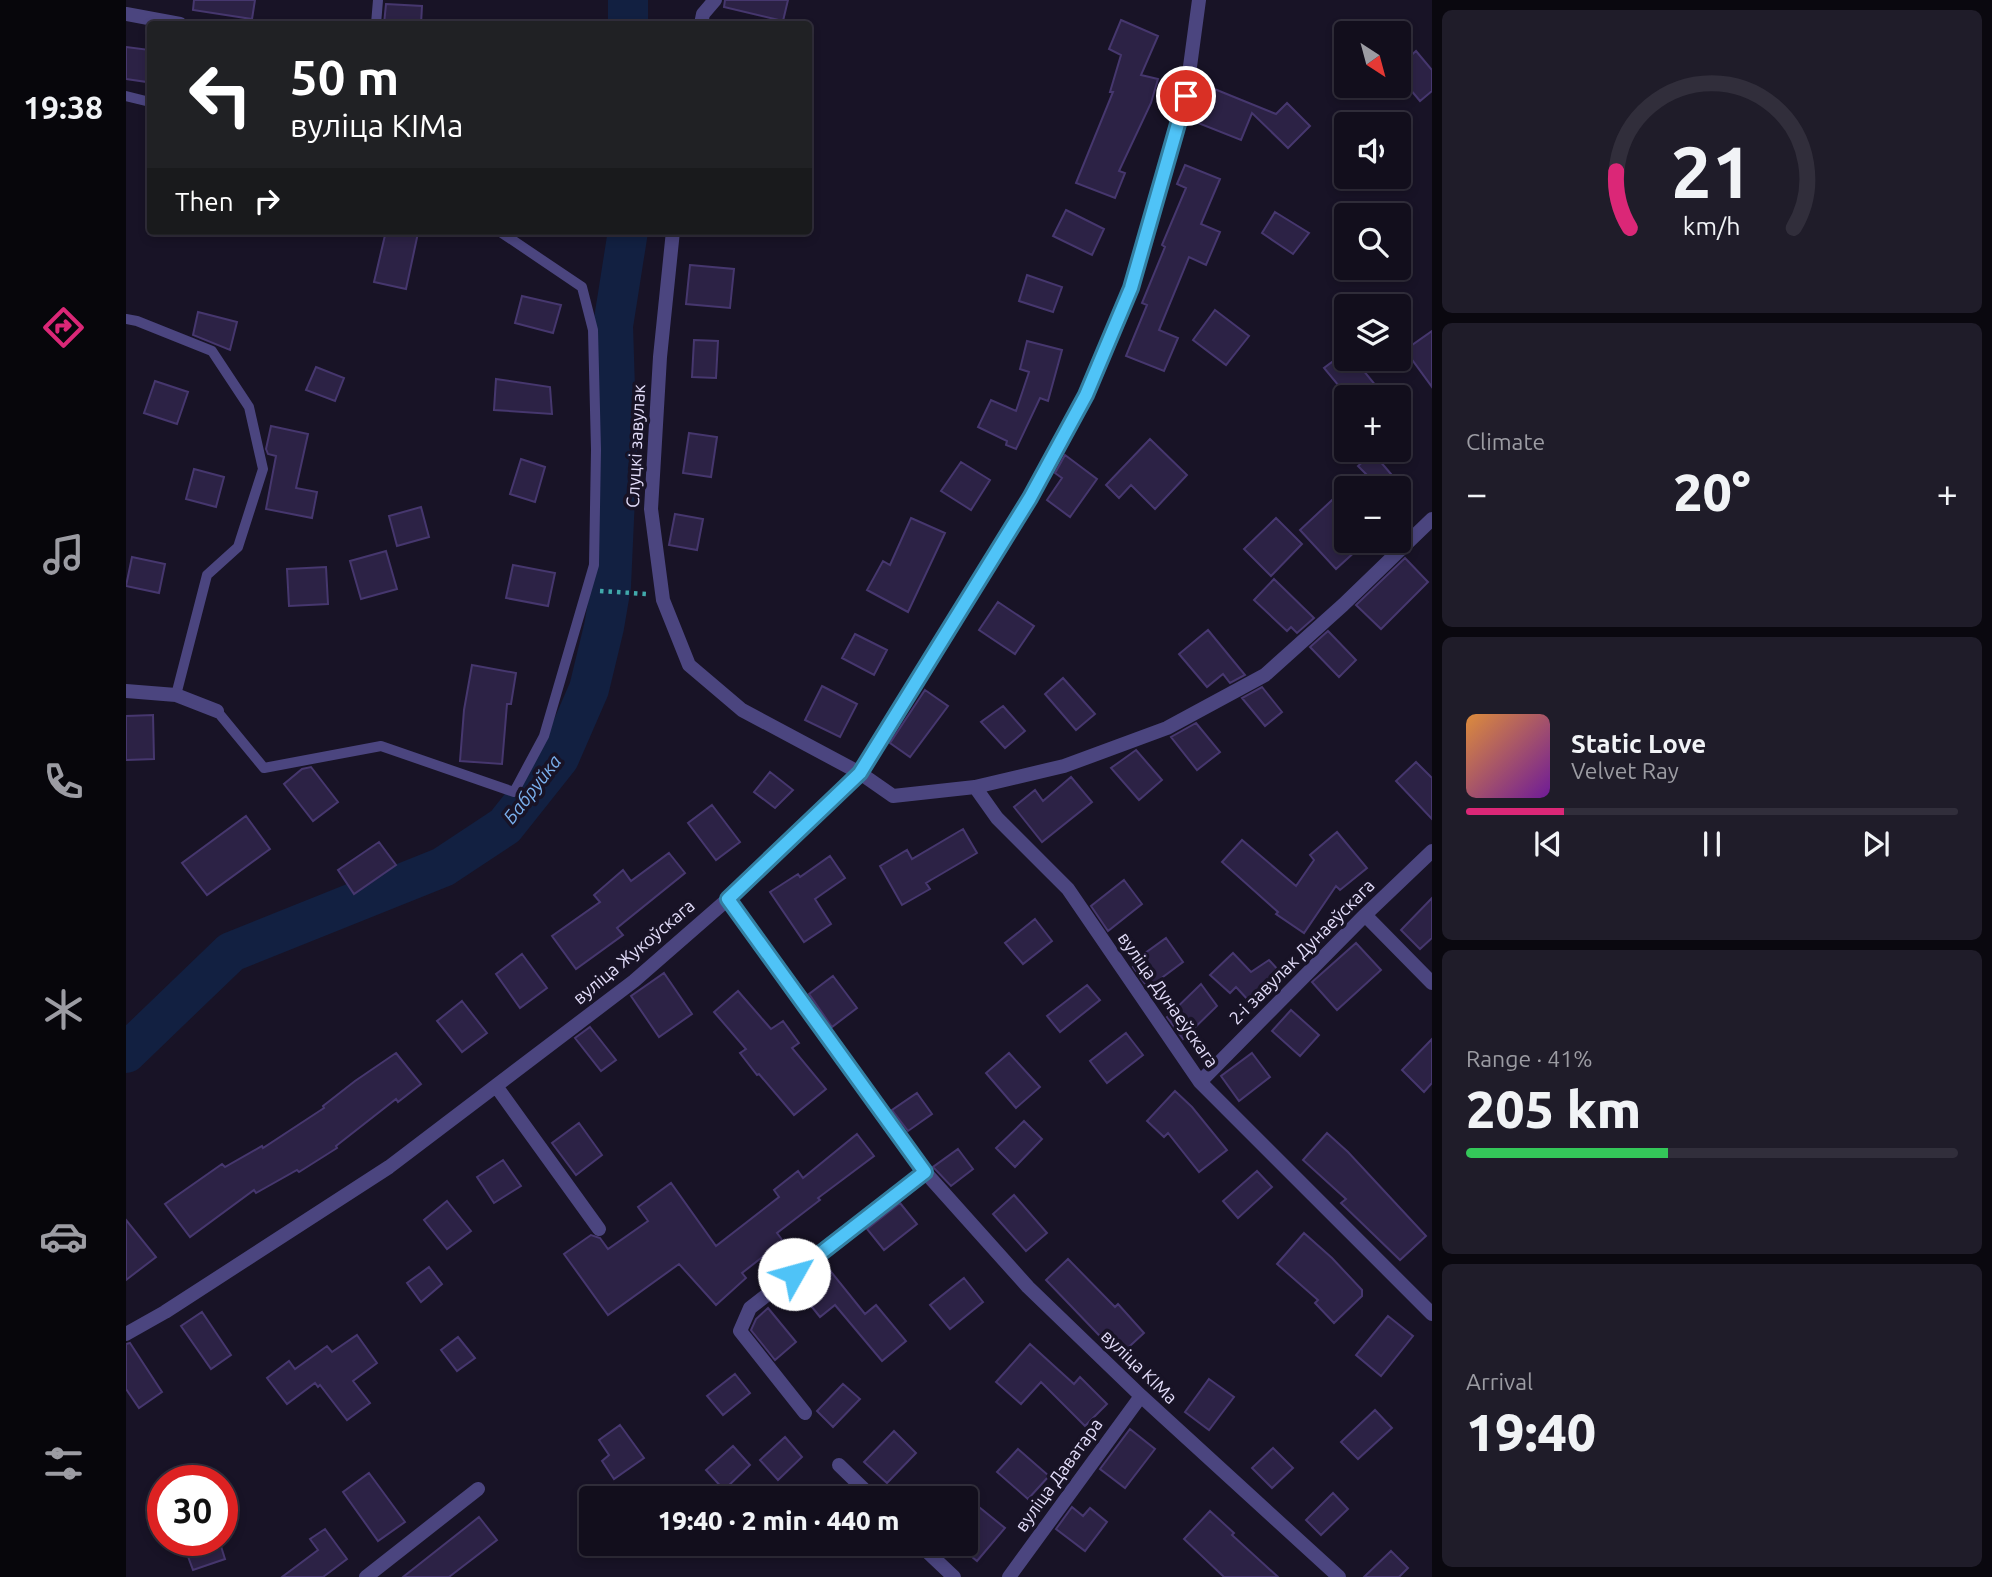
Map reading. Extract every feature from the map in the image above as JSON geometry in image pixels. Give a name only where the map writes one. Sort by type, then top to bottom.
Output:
[{"type":"street","points":[[702,21],[703,13],[715,0]]},
{"type":"street","name":"вуліца Жукоўскага","points":[[126,1334],[165,1312],[389,1167],[635,981],[728,899],[860,773],[1030,498],[1086,395],[1131,288],[1186,96],[1199,0]]},
{"type":"street","points":[[126,14],[164,21]]},
{"type":"street","name":"Слуцкі завулак","points":[[673,235],[660,357],[650,509],[663,600],[689,665],[742,710],[860,773],[893,796],[975,787],[1064,766],[1167,728],[1265,675],[1432,519]]},
{"type":"street","points":[[126,691],[176,695],[217,711]]},
{"type":"street","name":"вуліца Дунаеўскага","points":[[975,787],[997,818],[1069,889],[1200,1082],[1432,1314]]},
{"type":"street","name":"2-і завулак Дунаеўскага","points":[[1200,1082],[1432,851]]},
{"type":"street","name":"вуліца КІМа","points":[[728,899],[925,1172],[1028,1287],[1141,1396],[1339,1577]]},
{"type":"street","points":[[1365,915],[1432,984]]},
{"type":"street","points":[[496,1086],[599,1229]]},
{"type":"street","points":[[805,1413],[740,1331],[750,1308],[925,1172]]},
{"type":"street","name":"вуліца Даватара","points":[[1009,1577],[1141,1396]]},
{"type":"street","points":[[839,1465],[861,1486]]},
{"type":"street","points":[[366,1577],[478,1489]]},
{"type":"street","points":[[932,1556],[954,1577]]},
{"type":"lane","points":[[376,21],[378,0]]},
{"type":"lane","points":[[126,96],[147,101]]},
{"type":"lane","points":[[217,711],[264,768],[381,746],[514,792],[544,736],[594,565],[596,450],[593,330],[582,287],[505,235]]},
{"type":"lane","points":[[126,319],[212,351],[249,407],[263,469],[238,547],[206,575],[176,695]]},
{"type":"path","points":[[598,591],[638,593]]},
{"type":"building","points":[[194,0],[255,0],[252,19],[193,10]]},
{"type":"building","points":[[725,0],[788,0],[783,21],[724,7]]},
{"type":"building","points":[[386,4],[422,6],[421,21],[384,21]]},
{"type":"building","points":[[1121,20],[1158,36],[1141,75],[1158,79],[1151,103],[1119,171],[1125,173],[1115,198],[1076,183],[1113,92],[1110,92],[1121,55],[1109,49]]},
{"type":"building","points":[[126,47],[147,50],[147,82],[126,79]]},
{"type":"building","points":[[1416,51],[1432,70],[1432,91],[1420,101],[1411,90],[1411,55]]},
{"type":"building","points":[[1207,86],[1276,114],[1287,103],[1310,126],[1288,148],[1252,113],[1241,140],[1193,121]]},
{"type":"building","points":[[1185,165],[1220,179],[1201,224],[1220,232],[1206,265],[1189,257],[1159,330],[1178,338],[1164,371],[1126,356],[1147,305],[1142,303],[1165,247],[1162,245],[1186,188],[1177,184]]},
{"type":"building","points":[[1066,210],[1104,229],[1092,255],[1053,236]]},
{"type":"building","points":[[1275,212],[1309,233],[1293,254],[1262,233]]},
{"type":"building","points":[[385,235],[418,235],[406,289],[374,282]]},
{"type":"building","points":[[690,265],[734,269],[730,308],[686,304]]},
{"type":"building","points":[[1027,275],[1062,287],[1053,312],[1019,301]]},
{"type":"building","points":[[522,296],[561,305],[553,333],[515,323]]},
{"type":"building","points":[[1215,310],[1249,336],[1226,365],[1193,340]]},
{"type":"building","points":[[198,312],[237,322],[230,350],[193,335]]},
{"type":"building","points":[[1432,331],[1432,387],[1411,358],[1411,346]]},
{"type":"building","points":[[694,340],[718,341],[716,378],[692,377]]},
{"type":"building","points":[[1027,341],[1062,350],[1048,401],[1040,398],[1016,449],[1006,445],[1007,441],[978,427],[991,400],[1016,411],[1029,372],[1020,369]]},
{"type":"building","points":[[1334,360],[1334,371],[1364,371],[1375,385],[1338,385],[1324,368]]},
{"type":"building","points":[[316,367],[344,378],[335,401],[306,390]]},
{"type":"building","points":[[496,379],[550,387],[552,414],[494,410]]},
{"type":"building","points":[[155,381],[188,392],[177,424],[144,413]]},
{"type":"building","points":[[271,426],[308,434],[296,488],[317,492],[312,518],[266,509],[276,456],[268,454],[266,449]]},
{"type":"building","points":[[689,433],[717,437],[711,477],[683,473]]},
{"type":"building","points":[[1150,439],[1187,475],[1155,509],[1131,485],[1119,498],[1106,485]]},
{"type":"building","points":[[1065,455],[1097,479],[1070,517],[1047,500],[1062,478],[1055,473]]},
{"type":"building","points":[[521,459],[545,467],[535,502],[510,494]]},
{"type":"building","points":[[961,462],[990,480],[971,510],[941,491]]},
{"type":"building","points":[[1363,462],[1381,462],[1393,476],[1368,476],[1358,466]]},
{"type":"building","points":[[194,469],[224,477],[216,507],[186,499]]},
{"type":"building","points":[[1334,498],[1334,553],[1354,553],[1336,569],[1300,530]]},
{"type":"building","points":[[421,507],[429,537],[397,546],[389,516]]},
{"type":"building","points":[[675,514],[703,519],[697,550],[669,545]]},
{"type":"building","points":[[911,518],[945,533],[908,612],[867,590],[883,561],[890,565]]},
{"type":"building","points":[[1276,518],[1302,544],[1271,576],[1244,549]]},
{"type":"building","points":[[386,551],[397,589],[361,599],[350,561]]},
{"type":"building","points":[[132,557],[165,564],[159,593],[126,586]]},
{"type":"building","points":[[1405,558],[1428,582],[1381,629],[1356,605]]},
{"type":"building","points":[[513,565],[555,573],[548,606],[506,598]]},
{"type":"building","points":[[326,567],[328,604],[289,606],[287,569]]},
{"type":"building","points":[[1274,579],[1314,618],[1297,633],[1291,627],[1287,631],[1254,600]]},
{"type":"building","points":[[998,602],[1034,626],[1015,654],[979,630]]},
{"type":"building","points":[[1208,630],[1245,675],[1230,683],[1223,674],[1207,687],[1179,654]]},
{"type":"building","points":[[1328,631],[1356,660],[1339,677],[1310,647]]},
{"type":"building","points":[[855,634],[887,650],[874,675],[842,658]]},
{"type":"building","points":[[472,665],[516,673],[511,704],[507,704],[502,764],[460,761],[464,710]]},
{"type":"building","points":[[1063,678],[1095,714],[1076,730],[1045,694]]},
{"type":"building","points":[[822,686],[857,704],[840,737],[805,720]]},
{"type":"building","points":[[1262,687],[1282,712],[1265,726],[1242,698]]},
{"type":"building","points":[[925,690],[948,706],[910,757],[890,743]]},
{"type":"building","points":[[1003,706],[1025,731],[1005,748],[981,722]]},
{"type":"building","points":[[153,715],[154,759],[126,760],[126,716]]},
{"type":"building","points":[[1196,723],[1220,752],[1197,770],[1171,737]]},
{"type":"building","points":[[1136,750],[1162,780],[1139,800],[1111,768]]},
{"type":"building","points":[[1416,762],[1432,778],[1432,819],[1396,781]]},
{"type":"building","points":[[311,767],[338,802],[313,821],[284,784],[302,769]]},
{"type":"building","points":[[770,772],[793,790],[775,808],[754,792]]},
{"type":"building","points":[[1071,777],[1092,802],[1042,842],[1014,807],[1035,790],[1043,801]]},
{"type":"building","points":[[712,805],[740,842],[716,860],[688,823]]},
{"type":"building","points":[[246,816],[270,849],[207,895],[182,863]]},
{"type":"building","points":[[963,829],[977,853],[926,883],[930,889],[902,905],[880,866],[907,850],[912,859]]},
{"type":"building","points":[[1337,832],[1367,868],[1340,890],[1336,886],[1304,933],[1276,914],[1278,912],[1222,862],[1242,840],[1296,886],[1314,860],[1310,855]]},
{"type":"building","points":[[379,842],[396,865],[354,894],[338,870]]},
{"type":"building","points":[[669,853],[685,873],[617,928],[623,935],[576,969],[552,936],[600,902],[594,895],[623,870],[631,881]]},
{"type":"building","points":[[830,856],[845,878],[815,899],[831,924],[804,942],[770,892],[798,874],[800,877]]},
{"type":"building","points":[[1124,880],[1142,904],[1108,931],[1091,906]]},
{"type":"building","points":[[1432,898],[1432,938],[1420,949],[1401,930]]},
{"type":"building","points":[[1035,919],[1052,941],[1023,964],[1005,943]]},
{"type":"building","points":[[1166,938],[1183,962],[1148,988],[1133,967],[1143,959],[1141,956]]},
{"type":"building","points":[[1356,943],[1381,970],[1337,1010],[1312,982]]},
{"type":"building","points":[[1233,953],[1251,972],[1269,960],[1280,972],[1249,1001],[1236,987],[1230,993],[1210,975]]},
{"type":"building","points":[[522,954],[547,988],[520,1008],[496,974]]},
{"type":"building","points":[[664,973],[692,1014],[659,1037],[631,996]]},
{"type":"building","points":[[833,976],[857,1008],[832,1027],[809,994]]},
{"type":"building","points":[[1201,984],[1217,1006],[1183,1039],[1167,1017]]},
{"type":"building","points":[[1087,985],[1100,1000],[1060,1032],[1047,1016]]},
{"type":"building","points":[[738,991],[771,1029],[783,1021],[799,1043],[792,1048],[826,1089],[794,1115],[759,1074],[757,1075],[740,1053],[746,1049],[714,1012]]},
{"type":"building","points":[[462,1001],[487,1033],[462,1052],[437,1021]]},
{"type":"building","points":[[1291,1010],[1319,1035],[1300,1056],[1272,1031]]},
{"type":"building","points":[[590,1027],[616,1060],[601,1071],[575,1038]]},
{"type":"building","points":[[1126,1033],[1143,1055],[1107,1083],[1090,1061]]},
{"type":"building","points":[[1432,1039],[1432,1083],[1424,1092],[1402,1070]]},
{"type":"building","points":[[396,1053],[421,1084],[398,1102],[396,1099],[336,1146],[337,1148],[299,1172],[297,1170],[256,1193],[254,1190],[190,1237],[165,1204],[222,1164],[225,1167],[262,1146],[263,1148],[324,1108],[323,1106],[355,1081]]},
{"type":"building","points":[[1009,1053],[1040,1087],[1016,1108],[986,1073]]},
{"type":"building","points":[[1252,1053],[1270,1077],[1239,1101],[1221,1076]]},
{"type":"building","points":[[1175,1091],[1192,1107],[1227,1150],[1199,1172],[1168,1133],[1164,1137],[1147,1121]]},
{"type":"building","points":[[917,1093],[932,1114],[908,1131],[892,1110]]},
{"type":"building","points":[[1024,1121],[1042,1139],[1015,1167],[996,1148]]},
{"type":"building","points":[[579,1123],[602,1155],[576,1175],[552,1143]]},
{"type":"building","points":[[1327,1133],[1426,1236],[1400,1260],[1341,1203],[1346,1199],[1303,1160]]},
{"type":"building","points":[[857,1134],[874,1156],[777,1233],[783,1241],[742,1273],[746,1278],[716,1305],[679,1264],[608,1315],[564,1254],[591,1235],[600,1238],[608,1249],[648,1221],[638,1207],[671,1183],[716,1246],[779,1197],[774,1190],[798,1171],[803,1178]]},
{"type":"building","points":[[958,1149],[973,1169],[951,1186],[933,1167]]},
{"type":"building","points":[[503,1160],[521,1186],[494,1203],[477,1177]]},
{"type":"building","points":[[1257,1171],[1272,1187],[1238,1218],[1223,1201]]},
{"type":"building","points":[[1014,1195],[1047,1233],[1026,1251],[993,1214]]},
{"type":"building","points":[[447,1201],[471,1231],[447,1249],[424,1220]]},
{"type":"building","points":[[900,1203],[917,1224],[884,1250],[867,1229]]},
{"type":"building","points":[[126,1220],[156,1257],[126,1280]]},
{"type":"building","points":[[1304,1233],[1362,1290],[1362,1296],[1334,1323],[1315,1303],[1318,1300],[1277,1264]]},
{"type":"building","points":[[1068,1259],[1115,1307],[1118,1304],[1144,1333],[1119,1356],[1046,1280]]},
{"type":"building","points":[[824,1263],[865,1314],[876,1305],[906,1341],[882,1361],[835,1305],[820,1317],[795,1286]]},
{"type":"building","points":[[429,1267],[442,1284],[421,1302],[407,1283]]},
{"type":"building","points":[[964,1278],[983,1302],[950,1329],[930,1305]]},
{"type":"building","points":[[768,1308],[796,1342],[775,1360],[751,1330],[756,1319]]},
{"type":"building","points":[[202,1312],[231,1355],[211,1369],[181,1326]]},
{"type":"building","points":[[1388,1316],[1413,1336],[1381,1376],[1356,1355]]},
{"type":"building","points":[[357,1335],[377,1363],[353,1381],[370,1403],[347,1420],[320,1385],[318,1387],[315,1383],[287,1404],[267,1378],[289,1361],[295,1369],[327,1346],[332,1352]]},
{"type":"building","points":[[458,1337],[475,1358],[457,1371],[441,1350]]},
{"type":"building","points":[[130,1343],[162,1392],[139,1408],[126,1389],[126,1344]]},
{"type":"building","points":[[1030,1344],[1074,1384],[1080,1377],[1107,1404],[1085,1426],[1041,1382],[1021,1404],[996,1382]]},
{"type":"building","points":[[735,1374],[750,1393],[723,1415],[707,1396]]},
{"type":"building","points":[[1209,1379],[1234,1397],[1209,1430],[1185,1412]]},
{"type":"building","points":[[843,1384],[860,1399],[833,1427],[817,1411]]},
{"type":"building","points":[[1375,1410],[1392,1428],[1358,1459],[1341,1442]]},
{"type":"building","points":[[620,1425],[644,1458],[614,1479],[602,1461],[609,1455],[599,1440]]},
{"type":"building","points":[[1130,1429],[1155,1449],[1125,1488],[1100,1469]]},
{"type":"building","points":[[894,1431],[916,1453],[887,1483],[864,1462]]},
{"type":"building","points":[[785,1437],[802,1457],[778,1480],[760,1460]]},
{"type":"building","points":[[733,1446],[750,1465],[728,1486],[720,1486],[706,1470]]},
{"type":"building","points":[[1273,1448],[1293,1468],[1272,1488],[1252,1468]]},
{"type":"building","points":[[1018,1449],[1049,1476],[1028,1499],[997,1472]]},
{"type":"building","points":[[369,1473],[405,1522],[378,1541],[343,1492]]},
{"type":"building","points":[[1333,1493],[1348,1509],[1321,1535],[1306,1520]]},
{"type":"building","points":[[1072,1507],[1083,1516],[1090,1508],[1107,1522],[1085,1551],[1056,1529]]},
{"type":"building","points":[[978,1508],[1005,1528],[977,1561],[971,1556],[978,1556]]},
{"type":"building","points":[[1210,1511],[1278,1577],[1224,1577],[1184,1539]]},
{"type":"building","points":[[479,1517],[497,1540],[449,1577],[403,1577]]},
{"type":"building","points":[[325,1529],[347,1559],[323,1577],[282,1577],[318,1550],[310,1539]]},
{"type":"building","points":[[1391,1551],[1408,1568],[1399,1577],[1364,1577]]},
{"type":"building","points":[[188,1556],[224,1556],[225,1559],[193,1570]]},
{"type":"waterway","name":"Бабруйка","points":[[628,0],[628,21]]},
{"type":"waterway","name":"Бабруйка","points":[[126,1053],[231,952],[443,867],[505,826],[559,758],[589,689],[611,586],[617,452],[613,326],[627,235]]},
{"type":"route","points":[[794,1274],[925,1172],[728,899],[860,773],[1030,498],[1086,395],[1131,288],[1186,96]]}]
